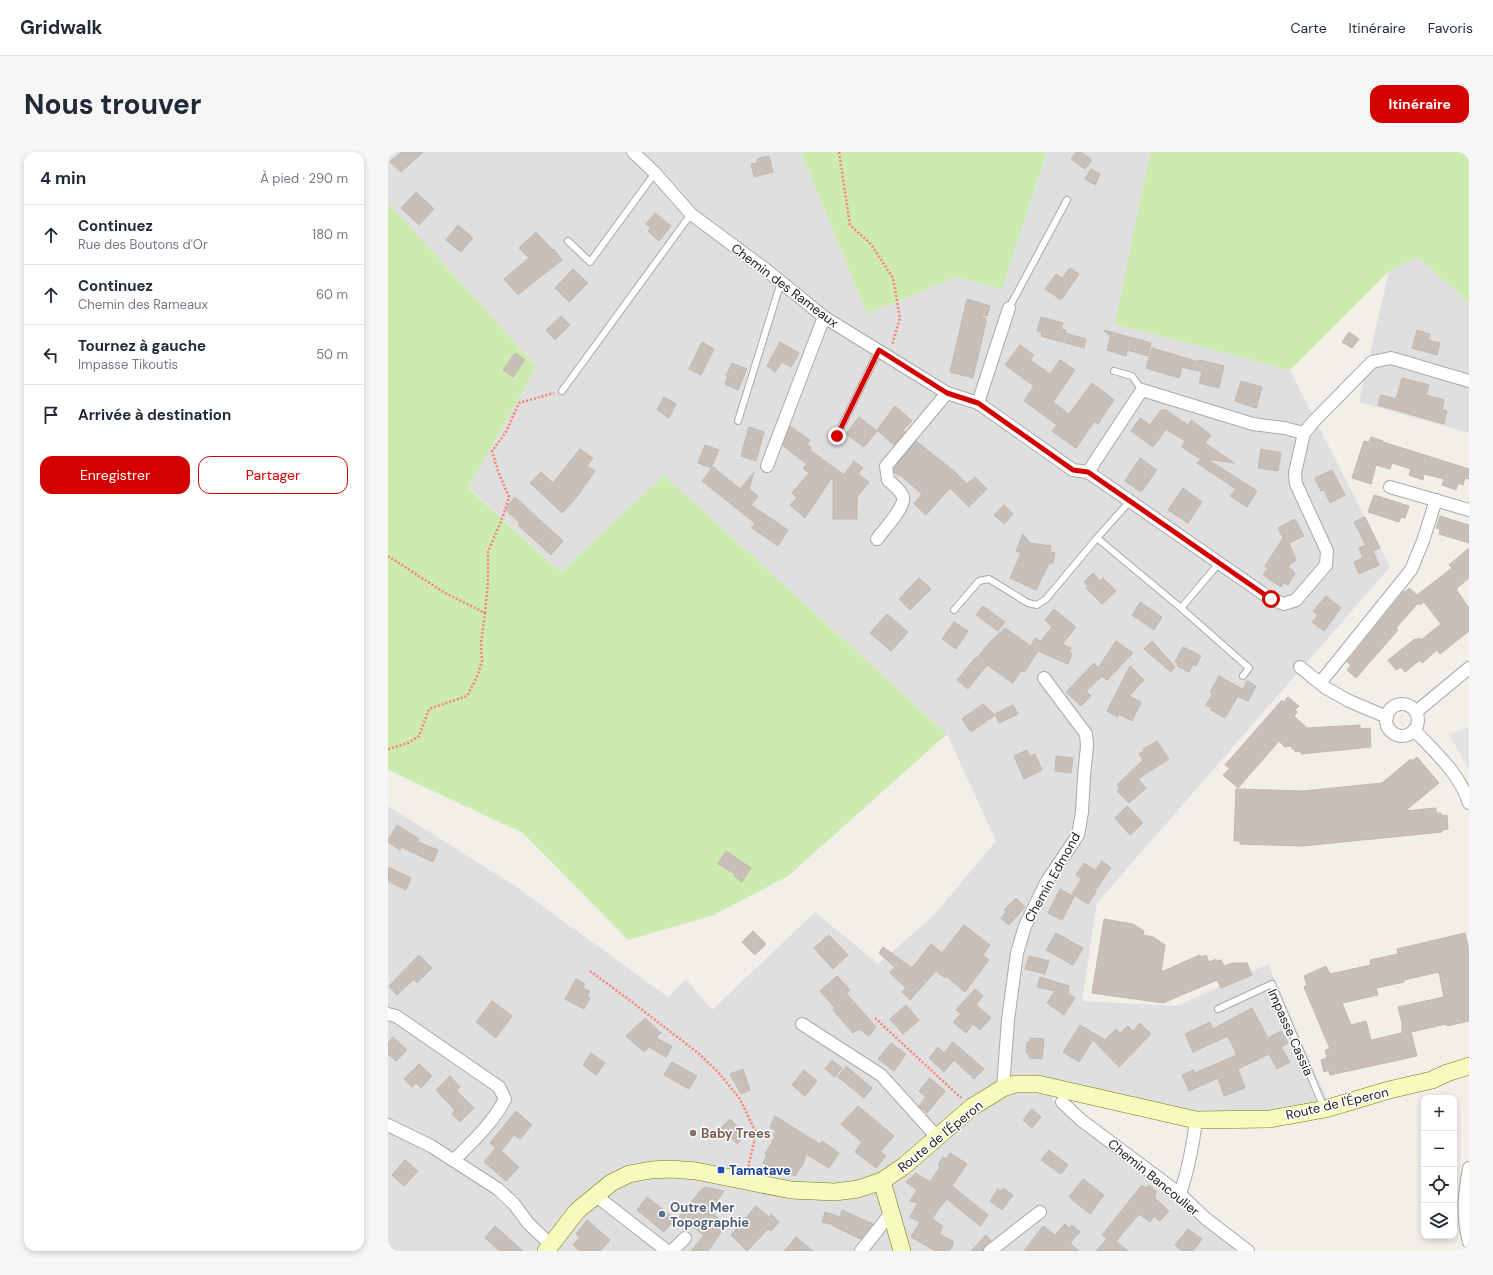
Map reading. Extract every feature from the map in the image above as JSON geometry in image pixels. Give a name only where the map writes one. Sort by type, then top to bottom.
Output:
[{"type":"main road","name":"Route de l'Éperon","points":[[1432,1080],[1460,1068],[1469,1066]]},
{"type":"main road","name":"Route de l'Éperon","points":[[548,1248],[577,1211],[611,1183],[629,1174],[651,1170],[670,1169],[696,1171],[791,1190],[835,1192],[858,1189],[882,1181],[904,1166],[972,1108],[1003,1088],[1020,1084],[1038,1084],[1196,1120],[1270,1119],[1325,1109],[1389,1090],[1432,1080],[1469,1076]]},
{"type":"main road","points":[[882,1181],[902,1251]]},
{"type":"street","name":"Chemin des Rameaux","points":[[633,152],[655,173],[691,214],[781,282],[824,317],[947,393],[978,403],[1073,470],[1088,472]]},
{"type":"street","points":[[978,403],[1009,308]]},
{"type":"street","points":[[767,466],[824,317]]},
{"type":"street","points":[[1304,433],[1284,428],[1253,424],[1142,390],[1088,472],[1220,562],[1271,599],[1284,604],[1296,600],[1326,565],[1327,551],[1296,484],[1295,473],[1304,433],[1372,362],[1391,358],[1469,381]]},
{"type":"street","points":[[877,539],[903,505],[903,496],[888,480],[886,466],[947,393]]},
{"type":"street","points":[[1390,487],[1469,510]]},
{"type":"street","points":[[1320,683],[1411,570],[1423,540],[1436,500]]},
{"type":"street","points":[[1300,667],[1320,683],[1349,701],[1387,717]]},
{"type":"street","points":[[1416,712],[1469,668]]},
{"type":"street","name":"Chemin Edmond","points":[[1003,1088],[1008,1020],[1017,953],[1025,926],[1047,882],[1078,834],[1082,812],[1087,746],[1086,734],[1044,678]]},
{"type":"street","points":[[1402,704],[1412,708],[1416,712],[1418,721],[1414,730],[1406,735],[1395,734],[1388,727],[1387,717],[1392,708],[1402,704]]},
{"type":"street","points":[[1414,730],[1454,774],[1469,802]]},
{"type":"street","points":[[388,1014],[396,1016],[493,1082],[503,1093],[505,1099],[502,1105],[481,1133],[454,1160]]},
{"type":"street","points":[[802,1024],[881,1075],[937,1137]]},
{"type":"street","name":"Chemin Bancoulier","points":[[1062,1102],[1081,1120],[1180,1194],[1206,1218],[1248,1251]]},
{"type":"street","points":[[1180,1194],[1193,1146],[1196,1120]]},
{"type":"street","points":[[388,1125],[431,1146],[498,1189],[514,1204],[548,1248]]},
{"type":"street","points":[[1469,1168],[1464,1194],[1464,1213],[1469,1242]]},
{"type":"street","points":[[595,1195],[667,1251]]},
{"type":"street","points":[[990,1251],[1040,1212]]},
{"type":"street","points":[[861,1251],[891,1213]]},
{"type":"street","points":[[672,1251],[685,1238]]},
{"type":"lane","points":[[568,241],[590,262],[655,173]]},
{"type":"lane","points":[[1009,308],[1067,200]]},
{"type":"lane","points":[[562,391],[691,214]]},
{"type":"lane","points":[[738,421],[781,282]]},
{"type":"lane","points":[[837,436],[879,350]]},
{"type":"lane","points":[[1114,371],[1132,376],[1142,390]]},
{"type":"lane","points":[[954,610],[979,581],[989,579],[1028,603],[1037,604],[1046,599],[1130,501]]},
{"type":"lane","points":[[1097,538],[1181,608],[1249,668],[1243,676]]},
{"type":"lane","points":[[1181,608],[1220,562]]},
{"type":"lane","name":"Impasse Cassia","points":[[1218,1010],[1272,984],[1325,1109]]},
{"type":"path","points":[[839,152],[850,225],[871,244],[893,278],[900,318],[890,357]]},
{"type":"path","points":[[388,748],[408,743],[419,736],[429,709],[467,696],[477,677],[482,661],[481,643],[486,613],[488,552],[509,497],[498,471],[492,451],[506,432],[519,403],[562,391]]},
{"type":"path","points":[[388,556],[445,593],[486,613]]},
{"type":"path","points":[[590,971],[698,1053],[718,1072],[740,1099],[756,1133],[745,1180]]},
{"type":"path","points":[[875,1018],[972,1108]]},
{"type":"shaded area","points":[[388,152],[801,152],[867,314],[956,277],[1002,289],[1047,152],[1150,152],[1116,324],[1290,370],[1390,567],[1097,903],[1082,1001],[1177,1006],[1268,964],[1330,1106],[1204,1121],[1014,1082],[881,1178],[841,1188],[778,1182],[747,1172],[697,1164],[649,1165],[534,1251],[388,1251],[388,806],[515,886],[668,997],[686,979],[712,1010],[815,912],[878,964],[934,915],[996,841],[947,734],[664,475],[561,572],[468,487],[537,367],[388,202]]},
{"type":"shaded area","points":[[1418,257],[1469,303],[1469,433],[1359,402],[1389,271]]},
{"type":"shaded area","points":[[1469,727],[1469,770],[1449,734]]},
{"type":"shaded area","name":"Tamatave","points":[[1048,1086],[1053,1100],[1078,1125],[1248,1251],[546,1251],[629,1174],[745,1180],[858,1189],[985,1099]]},
{"type":"green space","points":[[801,152],[1047,152],[1002,289],[956,277],[867,314]]},
{"type":"green space","points":[[1150,152],[1469,152],[1469,303],[1418,257],[1389,271],[1290,370],[1115,324]]},
{"type":"green space","points":[[388,202],[537,367],[468,488],[561,572],[664,475],[947,734],[788,876],[714,915],[628,940],[523,833],[388,770]]},
{"type":"building","points":[[401,152],[423,152],[401,172],[390,162]]},
{"type":"building","points":[[1076,152],[1081,152],[1092,160],[1085,169],[1071,159]]},
{"type":"building","points":[[769,156],[773,172],[754,177],[751,164],[757,163],[757,159]]},
{"type":"building","points":[[1091,169],[1100,174],[1095,185],[1085,179]]},
{"type":"building","points":[[416,192],[434,209],[419,225],[401,208]]},
{"type":"building","points":[[655,213],[671,226],[659,241],[648,231],[651,228],[646,224]]},
{"type":"building","points":[[458,225],[473,238],[461,252],[446,240]]},
{"type":"building","points":[[536,232],[553,250],[554,249],[562,260],[518,295],[504,279],[529,258],[519,248]]},
{"type":"building","points":[[1070,268],[1079,274],[1061,300],[1045,289],[1056,274],[1062,278]]},
{"type":"building","points":[[573,269],[588,283],[569,302],[555,288]]},
{"type":"building","points":[[967,299],[990,306],[987,316],[978,313],[986,319],[986,322],[973,378],[950,372]]},
{"type":"building","points":[[561,316],[570,325],[555,340],[546,330]]},
{"type":"building","points":[[1041,317],[1063,323],[1061,329],[1066,330],[1065,333],[1086,339],[1084,348],[1041,336],[1042,332],[1037,331]]},
{"type":"building","points":[[1104,330],[1151,343],[1148,356],[1127,350],[1126,356],[1107,350],[1110,337],[1113,338]]},
{"type":"building","points":[[1417,330],[1430,334],[1428,340],[1440,343],[1437,355],[1412,348]]},
{"type":"building","points":[[1349,332],[1359,339],[1352,348],[1342,342]]},
{"type":"building","points":[[702,342],[714,349],[701,375],[689,369]]},
{"type":"building","points":[[780,342],[799,353],[791,367],[782,362],[775,372],[767,366]]},
{"type":"building","points":[[1020,345],[1034,355],[1030,360],[1050,374],[1060,360],[1075,370],[1053,402],[1069,414],[1092,383],[1114,400],[1098,424],[1095,421],[1076,448],[1052,431],[1057,425],[1024,401],[1034,386],[1005,365]]},
{"type":"building","points":[[1152,348],[1199,362],[1199,360],[1224,366],[1219,388],[1199,383],[1202,372],[1182,367],[1179,378],[1146,368]]},
{"type":"building","points":[[515,353],[525,360],[513,377],[503,370]]},
{"type":"building","points":[[732,363],[747,369],[738,390],[725,384],[728,376],[726,376]]},
{"type":"building","points":[[1402,378],[1429,385],[1426,395],[1444,400],[1442,410],[1447,411],[1444,424],[1378,405],[1381,395],[1396,399]]},
{"type":"building","points":[[1241,381],[1262,387],[1256,408],[1235,401]]},
{"type":"building","points":[[664,397],[676,404],[669,418],[657,410]]},
{"type":"building","points":[[895,406],[912,421],[903,430],[905,432],[894,445],[877,430]]},
{"type":"building","points":[[1161,410],[1166,410],[1188,425],[1191,420],[1211,435],[1205,443],[1234,463],[1207,459],[1257,491],[1247,507],[1230,496],[1236,489],[1197,463],[1201,458],[1182,447],[1185,441],[1166,429],[1153,447],[1131,431],[1140,418],[1150,425]]},
{"type":"building","points":[[859,417],[877,431],[864,447],[846,434]]},
{"type":"building","points":[[790,426],[810,440],[807,444],[811,447],[810,450],[844,475],[854,461],[863,468],[858,474],[869,482],[857,497],[857,519],[833,519],[833,476],[805,518],[790,505],[797,498],[792,493],[809,473],[803,468],[807,464],[783,446]]},
{"type":"building","points":[[749,427],[764,432],[756,461],[741,456]]},
{"type":"building","points":[[1371,437],[1469,469],[1469,479],[1465,478],[1463,485],[1458,483],[1456,490],[1442,485],[1444,479],[1424,474],[1423,480],[1409,475],[1411,469],[1392,463],[1390,469],[1376,465],[1371,484],[1352,478],[1364,441],[1369,442]]},
{"type":"building","points":[[916,441],[954,471],[967,484],[975,477],[987,489],[969,507],[950,488],[926,515],[914,504],[922,494],[900,475],[899,476],[895,473],[894,468]]},
{"type":"building","points":[[705,445],[719,450],[711,468],[698,463]]},
{"type":"building","points":[[580,449],[593,458],[587,466],[595,471],[576,498],[562,513],[530,483],[541,472],[553,483]]},
{"type":"building","points":[[1261,449],[1281,453],[1278,471],[1258,468]]},
{"type":"building","points":[[1140,458],[1157,470],[1141,492],[1125,481]]},
{"type":"building","points":[[713,467],[740,489],[754,472],[749,489],[758,496],[751,505],[788,530],[778,546],[752,528],[755,523],[702,481]]},
{"type":"building","points":[[1332,470],[1345,495],[1330,503],[1324,490],[1321,491],[1315,478]]},
{"type":"building","points":[[1183,488],[1202,502],[1188,523],[1168,510]]},
{"type":"building","points":[[1374,495],[1409,506],[1405,518],[1401,517],[1399,522],[1368,512]]},
{"type":"building","points":[[515,497],[563,541],[551,555],[518,525],[520,523],[505,509]]},
{"type":"building","points":[[1004,505],[1013,514],[1004,524],[994,515]]},
{"type":"building","points":[[1440,516],[1469,525],[1469,543],[1439,534],[1440,529],[1436,528]]},
{"type":"building","points":[[1365,517],[1380,548],[1373,551],[1379,565],[1359,574],[1354,562],[1363,558],[1359,548],[1366,545],[1354,522]]},
{"type":"building","points":[[1295,519],[1304,536],[1289,543],[1296,560],[1288,566],[1295,573],[1288,585],[1284,583],[1281,587],[1263,575],[1268,568],[1265,566],[1283,538],[1278,528]]},
{"type":"building","points":[[1023,534],[1030,543],[1051,546],[1050,552],[1055,553],[1053,563],[1049,563],[1036,590],[1010,578],[1021,553],[1016,551]]},
{"type":"building","points":[[1469,548],[1469,578],[1456,589],[1469,608],[1469,631],[1440,654],[1437,650],[1422,663],[1420,660],[1405,672],[1401,667],[1396,670],[1388,660],[1415,639],[1420,638],[1421,640],[1441,624],[1424,602],[1420,605],[1418,603],[1396,628],[1398,630],[1356,678],[1347,670],[1351,665],[1347,662],[1404,591],[1405,592],[1409,588],[1417,595],[1452,568],[1449,565]]},
{"type":"building","points":[[1093,573],[1100,581],[1103,578],[1116,591],[1102,604],[1086,588],[1088,586],[1084,582]]},
{"type":"building","points":[[919,578],[931,589],[910,610],[899,599]]},
{"type":"building","points":[[1326,596],[1341,608],[1324,631],[1312,622],[1318,615],[1313,611]]},
{"type":"building","points":[[1140,602],[1162,617],[1154,630],[1132,615]]},
{"type":"building","points":[[983,606],[1005,622],[998,631],[976,615]]},
{"type":"building","points":[[1054,609],[1076,627],[1062,644],[1071,648],[1069,652],[1072,654],[1068,664],[1038,651],[1025,671],[1020,672],[1013,683],[987,665],[968,689],[957,680],[976,657],[977,658],[989,643],[1005,628],[1031,646],[1035,638],[1041,641],[1052,627],[1045,620]]},
{"type":"building","points":[[887,614],[908,632],[891,651],[870,633]]},
{"type":"building","points":[[954,622],[968,631],[956,649],[942,639]]},
{"type":"building","points":[[1116,641],[1133,653],[1107,680],[1102,676],[1086,691],[1091,696],[1081,706],[1066,692],[1094,663],[1098,668]]},
{"type":"building","points":[[1152,641],[1175,667],[1171,672],[1144,649]]},
{"type":"building","points":[[1183,647],[1201,656],[1196,666],[1193,664],[1189,672],[1177,666],[1178,664],[1175,662]]},
{"type":"building","points":[[1130,666],[1144,680],[1129,696],[1141,702],[1132,721],[1119,714],[1118,717],[1107,711]]},
{"type":"building","points":[[1219,676],[1242,689],[1225,718],[1211,710],[1212,708],[1206,705],[1213,693],[1210,692]]},
{"type":"building","points":[[1247,681],[1256,686],[1248,701],[1239,697]]},
{"type":"building","points":[[1288,697],[1299,706],[1295,710],[1297,712],[1294,716],[1307,728],[1360,725],[1360,729],[1370,728],[1371,747],[1301,754],[1301,751],[1295,752],[1295,749],[1292,749],[1292,746],[1285,747],[1279,741],[1238,788],[1223,775],[1230,768],[1225,765],[1282,700],[1284,702]]},
{"type":"building","points":[[983,704],[995,715],[971,732],[962,719]]},
{"type":"building","points":[[1013,705],[1018,714],[999,723],[995,714]]},
{"type":"building","points":[[1157,741],[1169,759],[1138,779],[1146,788],[1129,803],[1117,791],[1120,789],[1117,785],[1143,760],[1139,754],[1144,751],[1143,749]]},
{"type":"building","points":[[1027,750],[1029,756],[1035,754],[1042,770],[1024,779],[1014,756]]},
{"type":"building","points":[[1056,756],[1073,758],[1071,773],[1055,771]]},
{"type":"building","points":[[1417,757],[1439,783],[1405,811],[1436,808],[1436,813],[1441,813],[1441,816],[1447,815],[1448,829],[1442,830],[1442,832],[1302,846],[1240,844],[1240,841],[1234,841],[1236,789],[1303,791],[1382,783],[1411,759],[1412,761]]},
{"type":"building","points":[[1127,806],[1143,823],[1130,835],[1115,818]]},
{"type":"building","points":[[397,825],[419,839],[418,842],[438,850],[433,862],[401,847],[400,850],[388,842]]},
{"type":"building","points":[[726,851],[751,868],[742,882],[734,876],[735,874],[718,864]]},
{"type":"building","points":[[1102,861],[1111,868],[1088,904],[1072,894],[1081,879],[1076,875],[1084,863],[1095,870]]},
{"type":"building","points":[[388,867],[411,878],[406,890],[388,881]]},
{"type":"building","points":[[1060,889],[1074,897],[1062,920],[1048,913]]},
{"type":"building","points":[[1016,898],[1025,907],[1009,925],[1001,918],[1006,912],[1004,910]]},
{"type":"building","points":[[1104,919],[1133,924],[1144,931],[1143,935],[1153,937],[1165,945],[1161,972],[1200,955],[1201,957],[1206,955],[1209,962],[1216,959],[1216,961],[1221,960],[1224,966],[1232,963],[1247,963],[1252,975],[1221,988],[1217,980],[1163,1003],[1092,993]]},
{"type":"building","points":[[964,925],[990,945],[983,955],[989,960],[965,992],[946,976],[945,978],[936,971],[910,1000],[902,992],[906,988],[890,973],[895,967],[879,953],[883,947],[912,968],[931,944],[942,953]]},
{"type":"building","points":[[753,931],[766,944],[755,955],[742,942]]},
{"type":"building","points":[[1056,933],[1083,948],[1073,965],[1046,950]]},
{"type":"building","points":[[1465,933],[1469,950],[1469,1021],[1447,1026],[1446,1024],[1411,1032],[1417,1056],[1330,1075],[1329,1070],[1324,1072],[1321,1060],[1327,1058],[1325,1050],[1330,1049],[1304,987],[1307,985],[1304,976],[1326,966],[1330,974],[1371,965],[1370,960],[1398,954],[1397,949]],"holes":[[[1439,972],[1444,997],[1398,1007],[1402,1023],[1402,1033],[1371,1040],[1366,1021],[1351,1025],[1342,1003],[1378,995],[1376,988]]]},
{"type":"building","points":[[829,935],[848,955],[833,969],[814,948]]},
{"type":"building","points":[[419,955],[432,968],[417,983],[414,979],[397,995],[389,986]]},
{"type":"building","points":[[1029,956],[1049,961],[1045,974],[1025,969]]},
{"type":"building","points":[[837,976],[850,990],[846,993],[876,1027],[869,1036],[859,1029],[853,1033],[833,1010],[835,1008],[820,991]]},
{"type":"building","points":[[1040,977],[1069,986],[1068,993],[1075,998],[1064,1015],[1047,1003],[1055,991],[1037,987]]},
{"type":"building","points":[[576,979],[585,984],[582,988],[590,991],[587,996],[590,998],[584,1009],[565,999]]},
{"type":"building","points":[[975,989],[983,996],[976,1005],[991,1018],[980,1030],[973,1024],[966,1033],[953,1022],[961,1014],[956,1010]]},
{"type":"building","points":[[492,1001],[512,1016],[496,1038],[476,1022]]},
{"type":"building","points":[[906,1005],[919,1020],[903,1034],[890,1019]]},
{"type":"building","points":[[1252,1008],[1268,1038],[1281,1031],[1288,1043],[1281,1047],[1290,1062],[1277,1069],[1269,1054],[1238,1069],[1245,1088],[1224,1096],[1218,1078],[1189,1091],[1182,1075],[1194,1070],[1195,1073],[1237,1055],[1228,1036],[1193,1052],[1185,1034],[1210,1022],[1213,1029]]},
{"type":"building","points":[[645,1018],[661,1033],[656,1038],[672,1046],[666,1057],[649,1047],[644,1052],[626,1036]]},
{"type":"building","points":[[1140,1023],[1151,1034],[1119,1067],[1093,1040],[1079,1062],[1063,1052],[1080,1025],[1105,1040],[1116,1029],[1120,1033],[1128,1026],[1133,1031]]},
{"type":"building","points":[[393,1037],[407,1050],[396,1061],[388,1054],[388,1043]]},
{"type":"building","points":[[1030,1038],[1044,1039],[1042,1059],[1029,1058],[1029,1053],[1026,1053],[1027,1042],[1030,1043]]},
{"type":"building","points":[[953,1042],[984,1069],[974,1079],[954,1060],[944,1072],[929,1058],[938,1047],[944,1053]]},
{"type":"building","points":[[891,1043],[906,1054],[894,1071],[878,1059]]},
{"type":"building","points":[[591,1053],[605,1063],[596,1075],[583,1065]]},
{"type":"building","points":[[832,1060],[842,1068],[835,1077],[825,1069]]},
{"type":"building","points":[[672,1062],[697,1076],[689,1089],[664,1075]]},
{"type":"building","points":[[419,1064],[432,1076],[421,1088],[416,1083],[412,1087],[404,1079]]},
{"type":"building","points":[[846,1066],[872,1088],[864,1098],[838,1077]]},
{"type":"building","points":[[743,1069],[750,1090],[741,1094],[730,1074]]},
{"type":"building","points":[[804,1070],[817,1081],[805,1096],[792,1085]]},
{"type":"building","points":[[450,1076],[460,1087],[456,1090],[474,1108],[460,1122],[452,1114],[455,1110],[436,1090]]},
{"type":"building","points":[[930,1078],[945,1091],[927,1113],[919,1106],[926,1097],[919,1091]]},
{"type":"building","points":[[858,1106],[894,1136],[880,1152],[886,1156],[876,1168],[855,1152],[862,1142],[841,1124]]},
{"type":"building","points":[[1032,1109],[1041,1117],[1032,1128],[1023,1120]]},
{"type":"building","points":[[516,1111],[532,1125],[520,1139],[514,1135],[501,1151],[519,1167],[506,1181],[484,1162],[496,1148],[490,1143]]},
{"type":"building","points":[[775,1116],[820,1144],[822,1141],[839,1153],[829,1168],[806,1154],[803,1164],[795,1176],[777,1165],[774,1170],[763,1163],[767,1155],[765,1154],[775,1137],[773,1135],[776,1131],[770,1127]]},
{"type":"building","points":[[730,1119],[746,1135],[737,1144],[721,1128]]},
{"type":"building","points":[[1049,1150],[1068,1165],[1061,1174],[1041,1160]]},
{"type":"building","points":[[950,1153],[967,1164],[952,1186],[988,1215],[980,1226],[947,1199],[932,1219],[943,1226],[939,1234],[953,1241],[953,1245],[949,1251],[935,1251],[911,1237],[920,1222],[910,1217],[918,1203],[910,1201],[917,1190],[906,1182],[916,1173],[930,1182],[940,1167],[938,1165],[943,1157],[946,1159]]},
{"type":"building","points":[[405,1160],[418,1171],[404,1186],[392,1175]]},
{"type":"building","points":[[1083,1179],[1104,1195],[1090,1214],[1069,1197]]},
{"type":"building","points":[[1142,1185],[1146,1188],[1149,1185],[1157,1192],[1154,1195],[1156,1197],[1155,1198],[1169,1211],[1160,1221],[1154,1216],[1150,1222],[1139,1214],[1116,1241],[1128,1251],[1096,1251],[1107,1239],[1102,1235]]},
{"type":"building","points":[[705,1187],[724,1191],[710,1211],[726,1225],[708,1251],[691,1251],[704,1235],[679,1217]]},
{"type":"building","points":[[1003,1188],[1013,1195],[1002,1210],[990,1201],[998,1189],[1001,1191]]},
{"type":"building","points":[[647,1197],[675,1219],[664,1232],[637,1210]]},
{"type":"building","points":[[756,1206],[769,1217],[771,1214],[779,1222],[771,1231],[768,1229],[747,1251],[731,1235]]},
{"type":"building","points":[[842,1210],[873,1224],[861,1239],[833,1226],[834,1225],[822,1222],[825,1212],[840,1217]]},
{"type":"building","points":[[587,1220],[610,1240],[600,1251],[580,1251],[573,1245],[580,1237],[576,1234]]},
{"type":"building","points":[[1065,1224],[1069,1228],[1072,1225],[1080,1232],[1070,1243],[1079,1251],[1024,1251],[1043,1226],[1055,1235]]},
{"type":"building","points":[[495,1226],[523,1251],[500,1251],[485,1238]]},
{"type":"building","points":[[1188,1229],[1202,1239],[1193,1251],[1182,1251],[1175,1245]]},
{"type":"building","points":[[986,1235],[991,1241],[985,1245],[983,1251],[971,1251]]},
{"type":"building","points":[[796,1237],[802,1242],[813,1251],[784,1251]]},
{"type":"place","name":"Baby Trees","points":[[693,1133]]},
{"type":"place","name":"Tamatave","points":[[721,1170]]},
{"type":"place","name":"Outre Mer Topographie","points":[[662,1214]]},
{"type":"route","points":[[837,436],[879,350],[913,370],[947,393],[978,403],[1073,470],[1088,472],[1220,562],[1271,599]]}]
